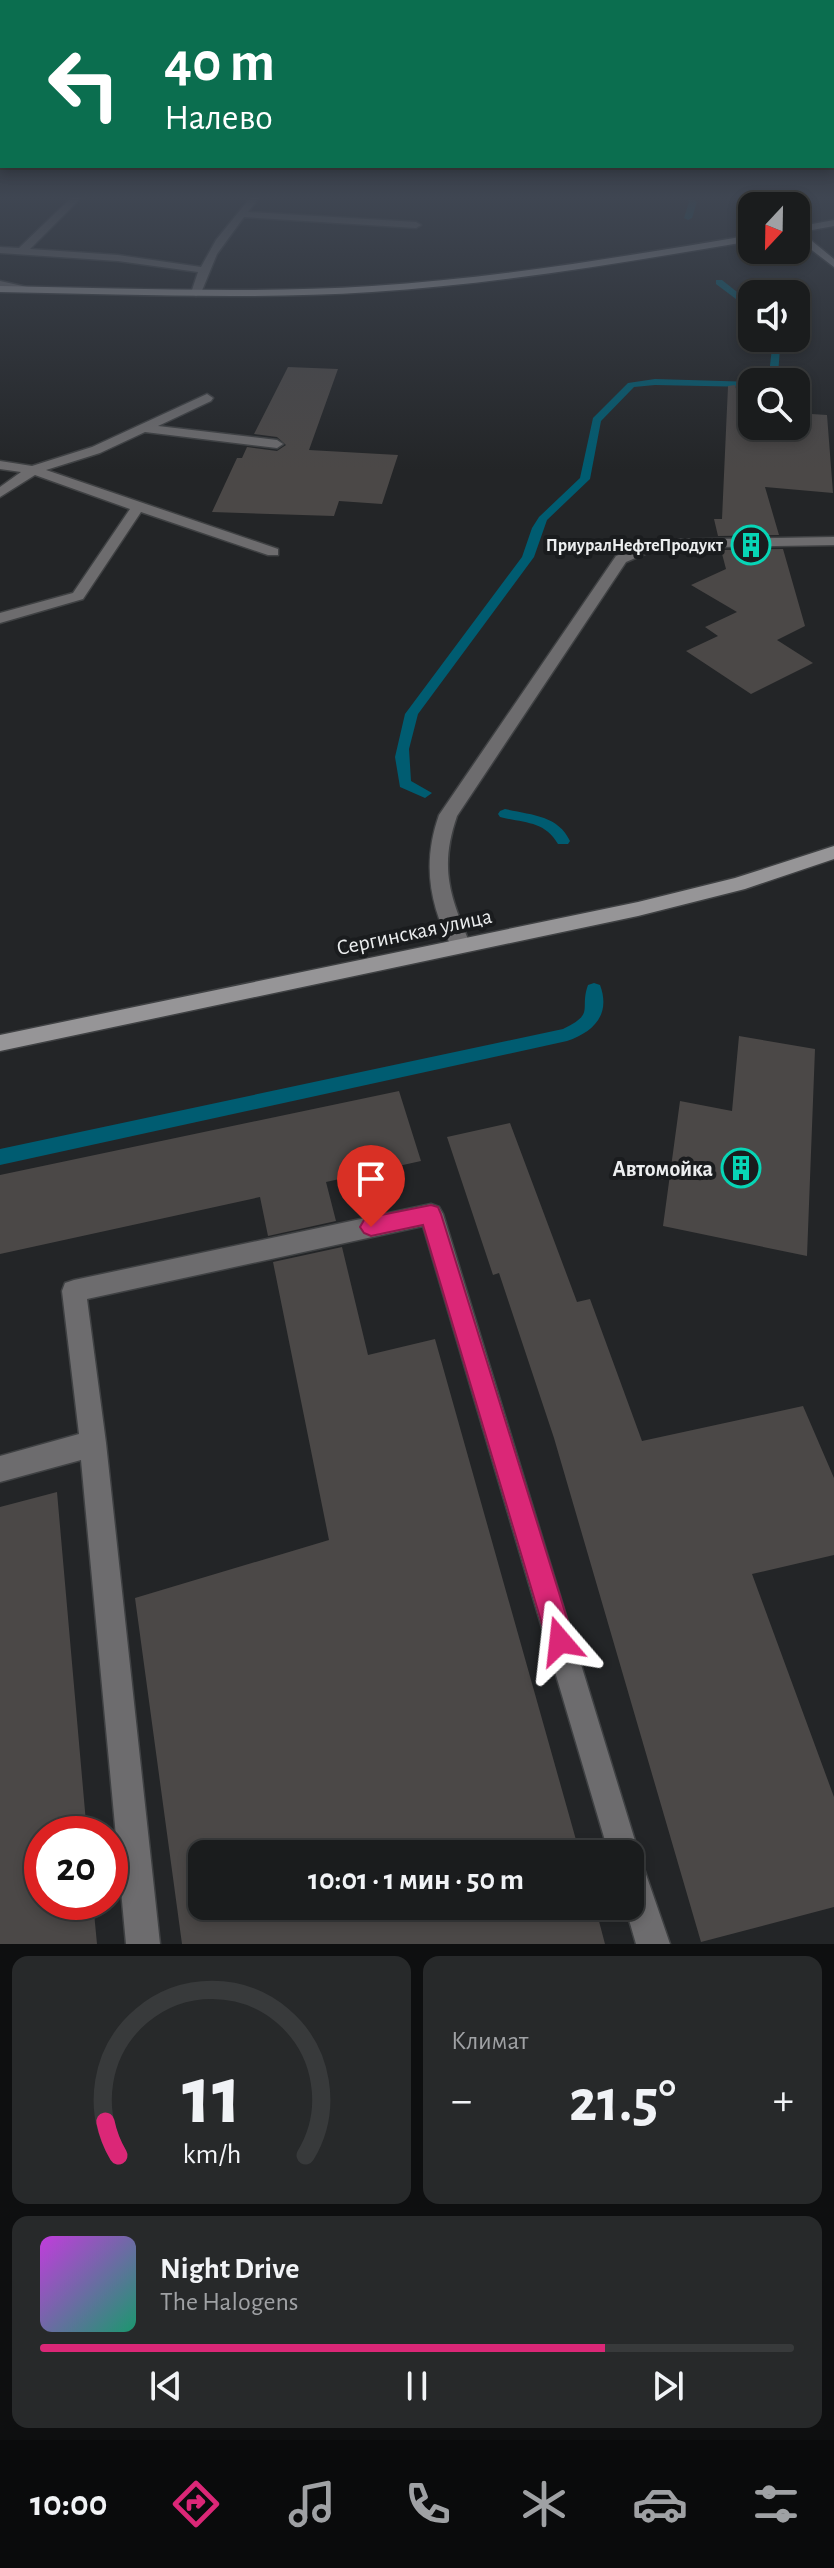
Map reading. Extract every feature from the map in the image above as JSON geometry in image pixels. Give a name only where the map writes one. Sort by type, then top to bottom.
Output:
[{"type":"main road","points":[[27,289],[196,293],[372,289]]},
{"type":"main road","name":"Сергинская улица","points":[[0,1043],[638,909],[738,884],[834,852]]},
{"type":"lane","points":[[196,293],[197,289]]},
{"type":"lane","points":[[0,493],[33,470],[71,460],[207,398]]},
{"type":"lane","points":[[145,427],[277,444]]},
{"type":"lane","points":[[0,465],[33,470],[273,552]]},
{"type":"lane","points":[[0,618],[78,596],[138,507]]},
{"type":"lane","points":[[461,946],[438,891],[435,867],[438,840],[448,815],[621,559],[657,544],[834,541]]},
{"type":"lane","points":[[143,1944],[93,1443],[74,1291],[431,1214],[621,1840]]},
{"type":"lane","points":[[0,1469],[93,1443]]},
{"type":"lane","points":[[644,1915],[653,1944]]},
{"type":"building","points":[[288,367],[338,369],[309,450],[398,455],[382,504],[339,501],[334,516],[212,512],[237,458],[242,458],[247,447],[277,451],[286,445],[277,437],[254,434]]},
{"type":"building","points":[[735,385],[738,395],[738,440],[810,440],[810,414],[827,415],[833,493],[765,487],[779,535],[718,536],[714,519],[722,519],[728,386]]},
{"type":"building","points":[[783,549],[805,626],[777,640],[813,663],[751,694],[686,651],[718,636],[705,627],[737,612],[691,585],[726,569],[721,550]]},
{"type":"building","name":"Автомойка","points":[[739,1036],[815,1049],[807,1256],[663,1226],[680,1101],[732,1111]]},
{"type":"building","points":[[399,1091],[421,1161],[326,1182],[336,1221],[268,1236],[260,1197],[0,1254],[0,1175]]},
{"type":"building","points":[[510,1123],[577,1302],[590,1299],[642,1441],[803,1406],[834,1478],[834,1555],[752,1574],[834,1797],[834,1907],[701,1942],[554,1438],[499,1273],[493,1275],[447,1137]]},
{"type":"building","points":[[342,1247],[368,1355],[435,1339],[576,1840],[188,1840],[188,1920],[599,1920],[605,1944],[182,1944],[135,1598],[329,1540],[273,1262]]},
{"type":"building","points":[[57,1492],[85,1816],[24,1816],[24,1920],[95,1920],[97,1944],[0,1944],[0,1507]]},
{"type":"waterway","points":[[728,289],[738,297]]},
{"type":"waterway","points":[[774,368],[776,352]]},
{"type":"waterway","points":[[425,793],[405,784],[403,775],[402,749],[412,714],[528,557],[542,519],[585,479],[596,420],[631,385],[655,382],[738,384]]},
{"type":"waterway","points":[[505,814],[538,821],[558,830],[563,841]]},
{"type":"waterway","points":[[0,1157],[567,1035],[587,1025],[595,1007],[594,989]]},
{"type":"place","name":"ПриуралНефтеПродукт","points":[[751,545]]},
{"type":"place","name":"Автомойка","points":[[741,1168]]},
{"type":"route","points":[[371,1227],[431,1214],[560,1641]]}]
